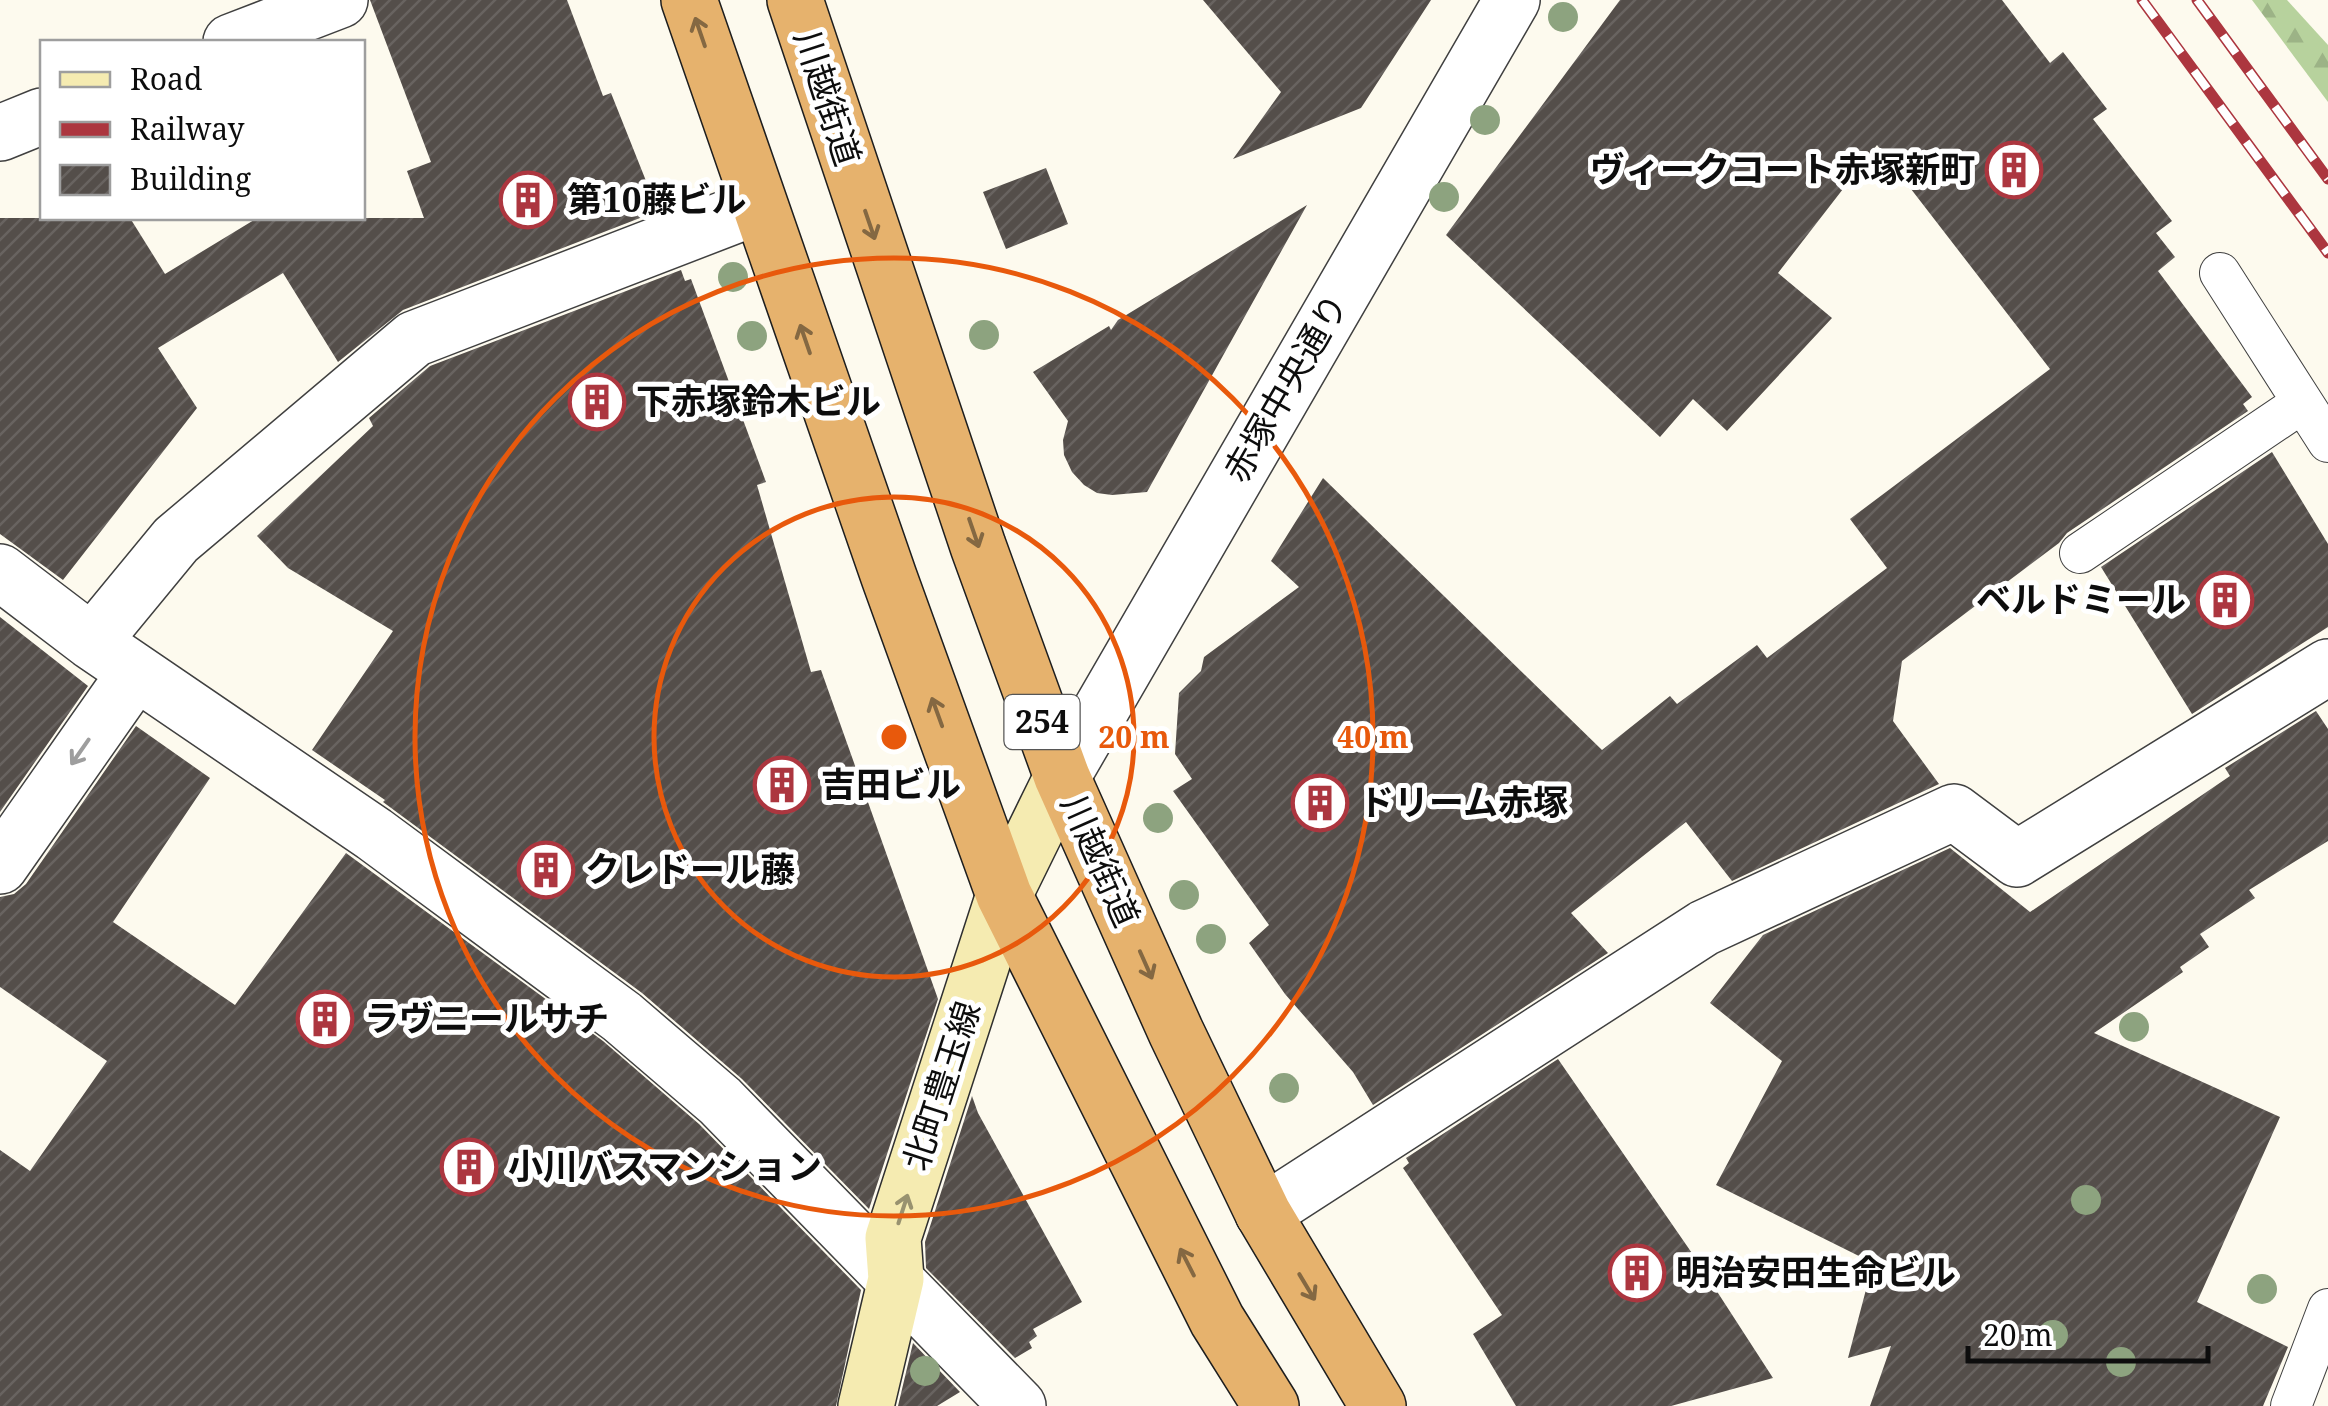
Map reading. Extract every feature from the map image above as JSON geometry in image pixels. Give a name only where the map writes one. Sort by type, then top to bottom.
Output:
[{"type":"highway","name":"254","points":[[689,0],[758,206],[1004,895],[1216,1320],[1272,1406]]},
{"type":"highway","name":"川越街道","points":[[795,0],[978,546],[1062,777],[1262,1213],[1378,1406]]},
{"type":"main road","name":"北町豊玉線","points":[[866,1406],[896,1279],[893,1238],[1004,895],[1062,777]]},
{"type":"street","points":[[239,26],[340,0]]},
{"type":"street","name":"赤塚中央通り","points":[[1062,777],[1512,0]]},
{"type":"street","points":[[0,133],[40,117]]},
{"type":"street","points":[[0,866],[176,540],[414,339],[758,206]]},
{"type":"street","points":[[0,572],[114,657],[374,834],[622,1017],[720,1101],[1018,1406]]},
{"type":"street","points":[[1262,1213],[1704,928],[1954,812],[2017,859],[2328,666]]},
{"type":"lane","points":[[2220,272],[2328,442]]},
{"type":"lane","points":[[2080,553],[2302,403]]},
{"type":"lane","points":[[2291,1406],[2328,1309]]},
{"type":"green space","points":[[2252,0],[2287,0],[2328,45],[2328,102]]},
{"type":"building","points":[[370,0],[567,0],[603,96],[611,93],[658,211],[403,310],[338,362],[283,273],[158,348],[197,408],[63,580],[0,534],[0,218],[131,220],[165,274],[254,220],[424,218],[407,171],[431,162]]},
{"type":"building","points":[[1203,0],[1431,0],[1361,108],[1233,159],[1281,92]]},
{"type":"building","points":[[1620,0],[2002,0],[2050,63],[2063,52],[2107,109],[2093,119],[2172,221],[2156,233],[2175,257],[2158,271],[2252,397],[2243,404],[2248,411],[2067,533],[1902,661],[1893,721],[1939,784],[1732,881],[1686,822],[1571,913],[1608,953],[1373,1105],[1353,1072],[1285,994],[1249,943],[1269,925],[1173,791],[1192,779],[1175,754],[1179,693],[1201,671],[1204,657],[1299,587],[1271,561],[1323,478],[1602,750],[1670,696],[1677,704],[1757,645],[1767,658],[1887,568],[1850,519],[2050,369],[1877,145],[1778,273],[1832,318],[1727,431],[1693,399],[1660,437],[1446,235]]},
{"type":"building","points":[[1046,168],[1068,224],[1006,249],[983,192]]},
{"type":"building","points":[[1307,205],[1147,492],[1112,495],[1097,493],[1084,485],[1064,455],[1068,421],[1033,372],[1109,326],[1111,330],[1118,320]]},
{"type":"building","points":[[681,270],[685,281],[691,279],[766,482],[757,485],[811,672],[821,670],[938,999],[869,1209],[742,1079],[642,993],[385,800],[312,750],[393,631],[288,568],[257,536],[373,426],[369,418],[430,366]]},
{"type":"building","name":"ベルドミール","points":[[2272,452],[2328,544],[2328,627],[2192,714],[2101,567]]},
{"type":"building","points":[[0,617],[88,686],[0,812]]},
{"type":"building","points":[[2316,711],[2328,729],[2328,841],[2249,890],[2255,898],[2200,934],[2209,947],[2180,967],[2183,972],[2094,1033],[2280,1117],[2197,1302],[2288,1347],[2263,1406],[1870,1406],[1891,1346],[1848,1358],[1873,1263],[1716,1185],[1782,1061],[1710,1003],[1763,935],[1950,848],[2030,912],[2230,776],[2225,768]]},
{"type":"building","points":[[136,726],[210,778],[113,922],[235,1005],[346,853],[603,1041],[699,1124],[861,1290],[836,1406],[0,1406],[0,1150],[30,1171],[107,1061],[0,987],[0,897],[14,894],[26,884]]},
{"type":"building","points":[[1558,1059],[1773,1378],[1671,1406],[1516,1406],[1473,1334],[1502,1315],[1403,1168],[1409,1163],[1406,1158]]},
{"type":"building","points":[[972,1096],[1082,1302],[1033,1329],[1037,1336],[1029,1342],[1032,1348],[1015,1358],[926,1268],[925,1242]]},
{"type":"building","points":[[913,1343],[960,1392],[937,1406],[898,1406]]},
{"type":"railway","points":[[2142,0],[2328,253]]},
{"type":"railway","points":[[2197,0],[2328,179]]},
{"type":"place","name":"ヴィークコート赤塚新町","points":[[2014,170]]},
{"type":"place","name":"第10藤ビル","points":[[528,200]]},
{"type":"place","name":"下赤塚鈴木ビル","points":[[597,402]]},
{"type":"place","name":"ベルドミール","points":[[2225,600]]},
{"type":"place","name":"吉田ビル","points":[[782,785]]},
{"type":"place","name":"ドリーム赤塚","points":[[1320,803]]},
{"type":"place","name":"クレドール藤","points":[[546,870]]},
{"type":"place","name":"ラヴニールサチ","points":[[325,1019]]},
{"type":"place","name":"小川バスマンション","points":[[469,1167]]},
{"type":"place","name":"明治安田生命ビル","points":[[1637,1273]]}]
